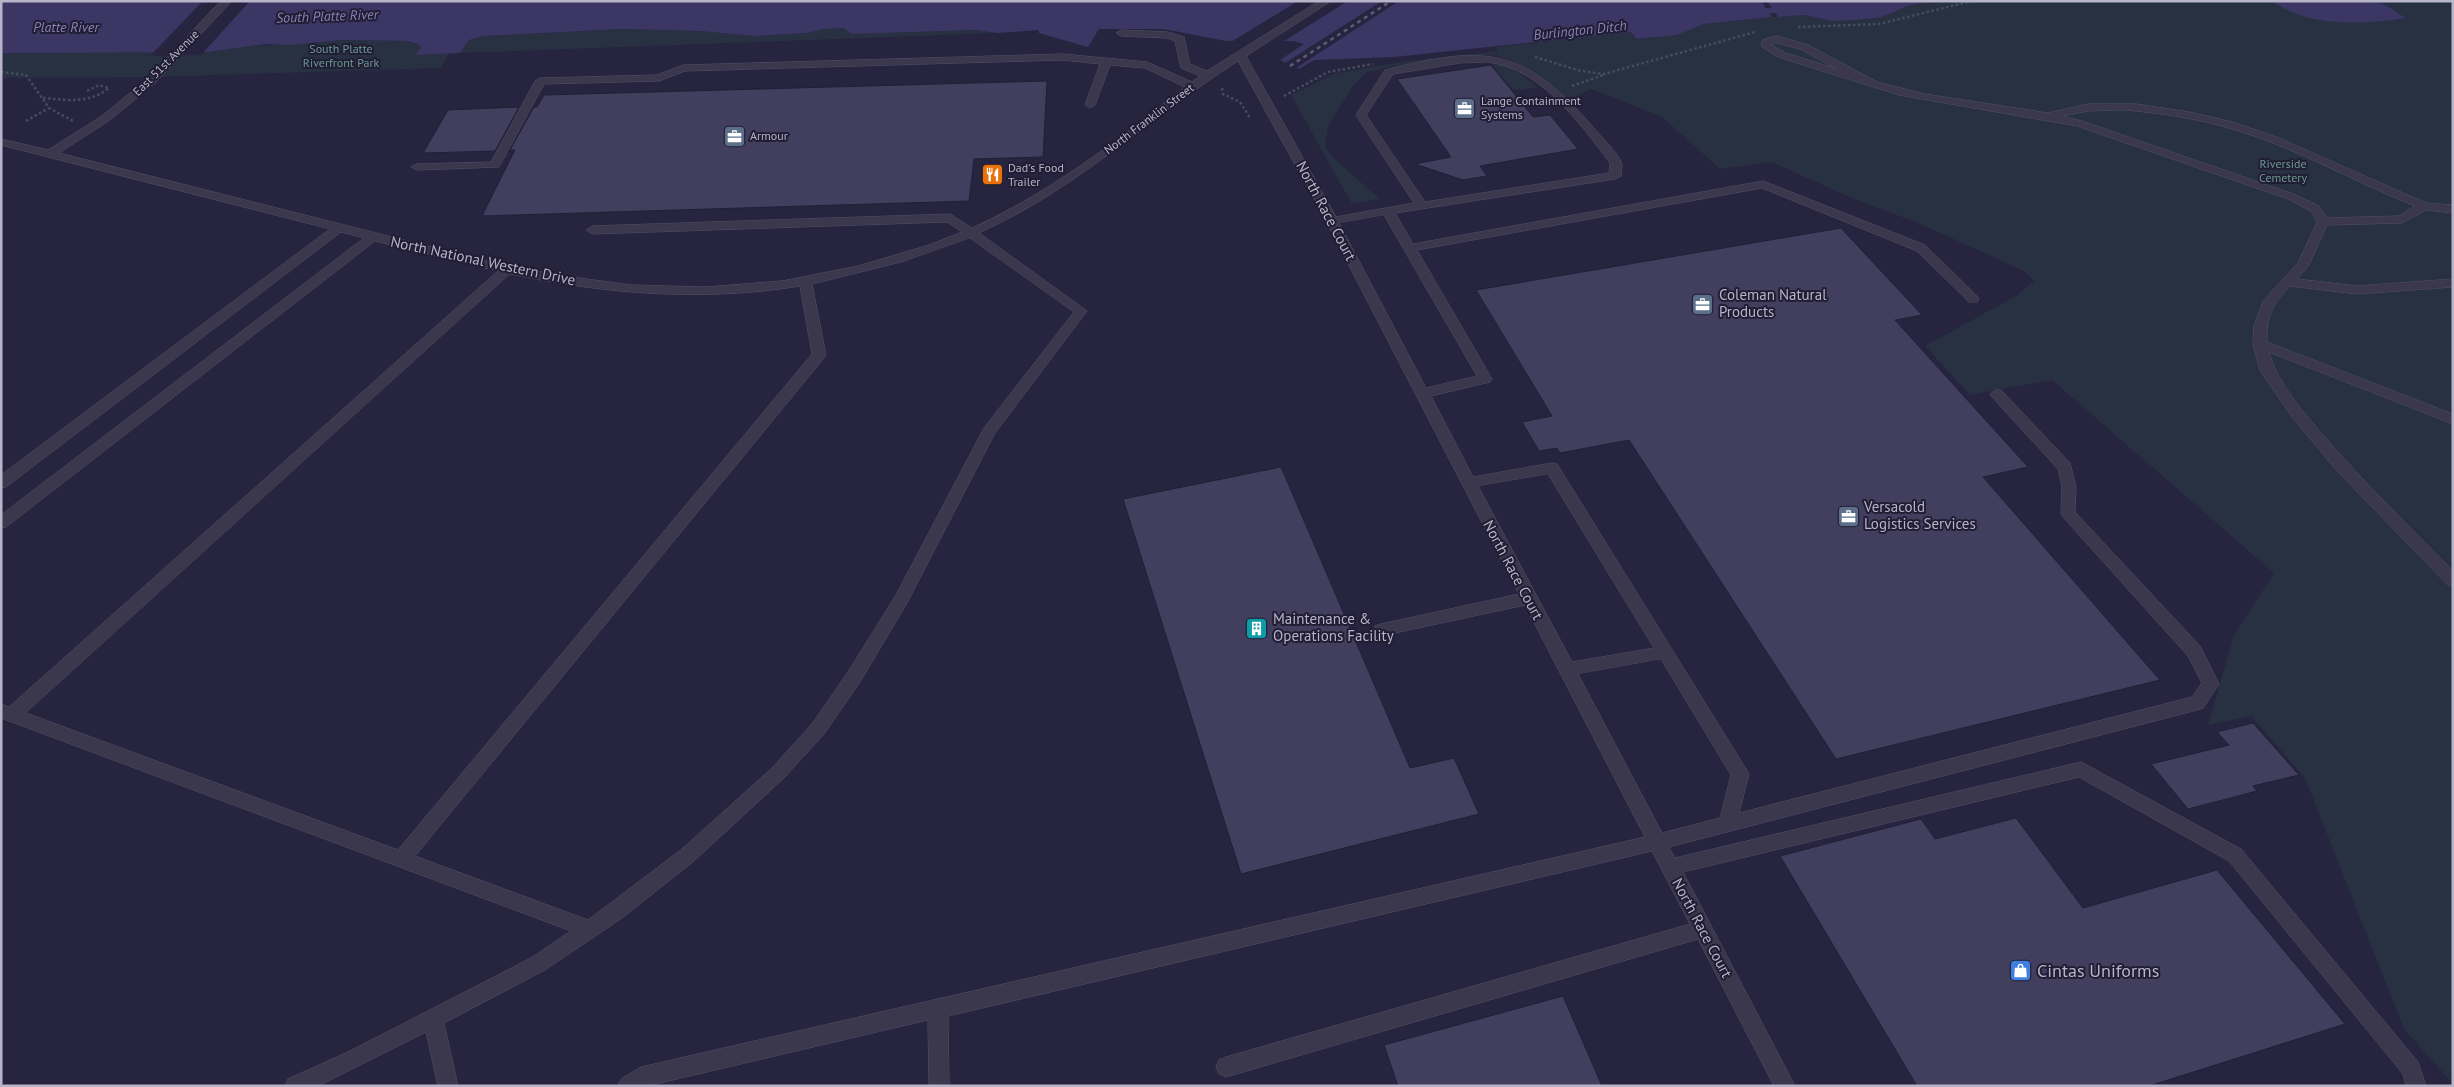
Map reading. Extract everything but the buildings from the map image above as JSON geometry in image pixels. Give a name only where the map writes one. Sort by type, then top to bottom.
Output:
[{"type":"street","name":"East 51st Avenue","points":[[51,153],[106,118],[152,80],[227,1]]},
{"type":"street","name":"North Franklin Street","points":[[970,234],[1036,198],[1115,146],[1192,86],[1326,1]]},
{"type":"street","points":[[1121,33],[1168,34],[1180,39],[1186,66],[1209,76]]},
{"type":"street","points":[[1872,84],[1789,40],[1772,39],[1767,42],[1766,46],[1777,53],[1872,84],[1965,106],[2051,116],[2292,197],[2315,209],[2323,222]]},
{"type":"street","name":"North Race Court","points":[[1240,55],[1332,221],[1785,1086]]},
{"type":"street","points":[[418,167],[495,165],[540,81],[659,78],[683,68],[1063,57],[1147,65],[1192,86]]},
{"type":"street","points":[[1332,221],[1615,176],[1616,163],[1580,117],[1552,92],[1535,77],[1500,60],[1477,59],[1389,72],[1361,115],[1422,206]]},
{"type":"street","points":[[1090,105],[1106,61]]},
{"type":"street","points":[[2051,116],[2068,110],[2099,106],[2176,113],[2213,121],[2252,132],[2291,147],[2386,192],[2424,206],[2453,209]]},
{"type":"street","name":"North National Western Drive","points":[[1,142],[51,153],[373,237],[508,269],[601,285],[668,291],[717,291],[762,287],[864,268],[970,234]]},
{"type":"street","points":[[1409,248],[1763,184],[1921,248],[1973,300]]},
{"type":"street","points":[[2323,222],[2402,219],[2424,206]]},
{"type":"street","points":[[1388,211],[1485,379],[1421,394]]},
{"type":"street","points":[[295,1086],[355,1059],[538,964],[590,929],[688,855],[778,773],[818,729],[854,677],[902,599],[989,431],[1081,311],[950,218],[592,230]]},
{"type":"street","points":[[2323,222],[2303,265],[2269,302],[2260,326],[2260,344],[2267,370],[2297,414],[2343,468],[2453,581]]},
{"type":"street","points":[[1,483],[339,228]]},
{"type":"street","points":[[1,523],[373,237]]},
{"type":"street","points":[[508,269],[7,713],[590,929]]},
{"type":"street","points":[[401,859],[819,356],[805,279]]},
{"type":"street","points":[[2287,282],[2357,290],[2453,283]]},
{"type":"street","points":[[2260,344],[2453,419]]},
{"type":"street","points":[[628,1086],[641,1077],[1727,825],[2197,704],[2211,684],[2194,651],[2068,513],[2069,487],[2065,467],[1997,394]]},
{"type":"street","points":[[1468,483],[1552,468],[1740,774],[1727,825]]},
{"type":"street","points":[[1380,630],[1528,598]]},
{"type":"street","points":[[1566,670],[1666,652]]},
{"type":"street","points":[[1670,867],[2082,769],[2235,855],[2411,1069],[2416,1086]]},
{"type":"street","points":[[1226,1067],[1702,929]]},
{"type":"street","points":[[938,1009],[939,1086]]},
{"type":"street","points":[[433,1019],[448,1086]]},
{"type":"path","points":[[1790,28],[1879,24],[1972,1]]},
{"type":"path","points":[[1552,92],[1604,74],[1760,30]]},
{"type":"path","points":[[1529,55],[1562,67],[1604,74]]},
{"type":"path","points":[[1289,93],[1328,72],[1373,64]]},
{"type":"path","points":[[1,72],[26,75],[49,108],[73,121]]},
{"type":"path","points":[[43,98],[80,100],[96,96],[109,88],[99,85],[85,92]]},
{"type":"path","points":[[1223,90],[1223,94],[1234,98],[1243,105],[1249,116],[1256,112]]},
{"type":"path","points":[[26,121],[49,108]]},
{"type":"green space","name":"Riverside Cemetery","points":[[1936,1],[2453,1],[2453,1084],[2404,1029],[2305,778],[2251,716],[2208,725],[2234,635],[2274,573],[2052,380],[1970,395],[1925,346],[2016,296],[2034,281],[2024,271],[1918,223],[1847,196],[1772,162],[1720,169],[1662,117],[1591,89],[1568,101],[1533,72],[1513,61],[1492,55],[1412,63],[1367,72],[1353,86],[1328,126],[1325,147],[1333,158],[1380,199],[1352,204],[1291,95],[1336,73],[1408,61],[1498,51],[1495,47],[1631,32],[1637,39],[1677,35],[1704,24],[1772,17],[1804,15],[1833,21],[1882,17],[1910,5]]},
{"type":"green space","points":[[843,28],[852,34],[975,30],[998,33],[460,53],[469,40],[483,36],[622,29],[699,31],[755,36],[807,33],[824,29]]},
{"type":"green space","name":"South Platte Riverfront Park","points":[[341,40],[408,41],[418,43],[421,48],[416,55],[449,53],[441,68],[152,77],[1,78],[1,53],[238,47]]},
{"type":"green space","points":[[1490,62],[1510,68],[1538,88],[1513,90]]},
{"type":"water","name":"Platte River","points":[[1,1],[1761,1],[1772,17],[1704,24],[1677,35],[1637,39],[1631,32],[1394,57],[1314,60],[1299,69],[1280,60],[1304,44],[1293,41],[1226,41],[1164,29],[1099,29],[1088,47],[1039,33],[1039,30],[998,33],[975,30],[852,34],[843,28],[824,29],[807,33],[755,36],[699,31],[622,29],[483,36],[469,40],[460,53],[415,55],[421,48],[418,44],[408,41],[341,40],[290,45],[266,44],[207,52],[1,53]]},
{"type":"water","points":[[1767,1],[1936,1],[1910,5],[1882,17],[1833,21],[1804,15],[1778,17]]},
{"type":"water","points":[[2273,1],[2376,1],[2405,18],[2355,23],[2319,20],[2302,16]]},
{"type":"pier","points":[[203,1],[250,1],[201,55],[150,56]]},
{"type":"pier","points":[[1298,1],[1348,1],[1281,43],[1231,42]]},
{"type":"pier","points":[[1382,1],[1399,1],[1296,68],[1285,63]]},
{"type":"waterway","name":"Burlington Ditch","points":[[1758,11],[1784,10]]},
{"type":"railway","points":[[1290,66],[1391,1]]},
{"type":"place","name":"Lange Containment Systems","points":[[1465,108]]},
{"type":"place","name":"Armour","points":[[734,136]]},
{"type":"place","name":"Dad's Food Trailer","points":[[992,175]]},
{"type":"place","name":"Coleman Natural Products","points":[[1703,304]]},
{"type":"place","name":"Versacold Logistics Services","points":[[1848,516]]},
{"type":"place","name":"Maintenance & Operations Facility","points":[[1257,628]]},
{"type":"place","name":"Cintas Uniforms","points":[[2021,971]]},
{"type":"water label","name":"South Platte River","points":[[327,16]]}]
